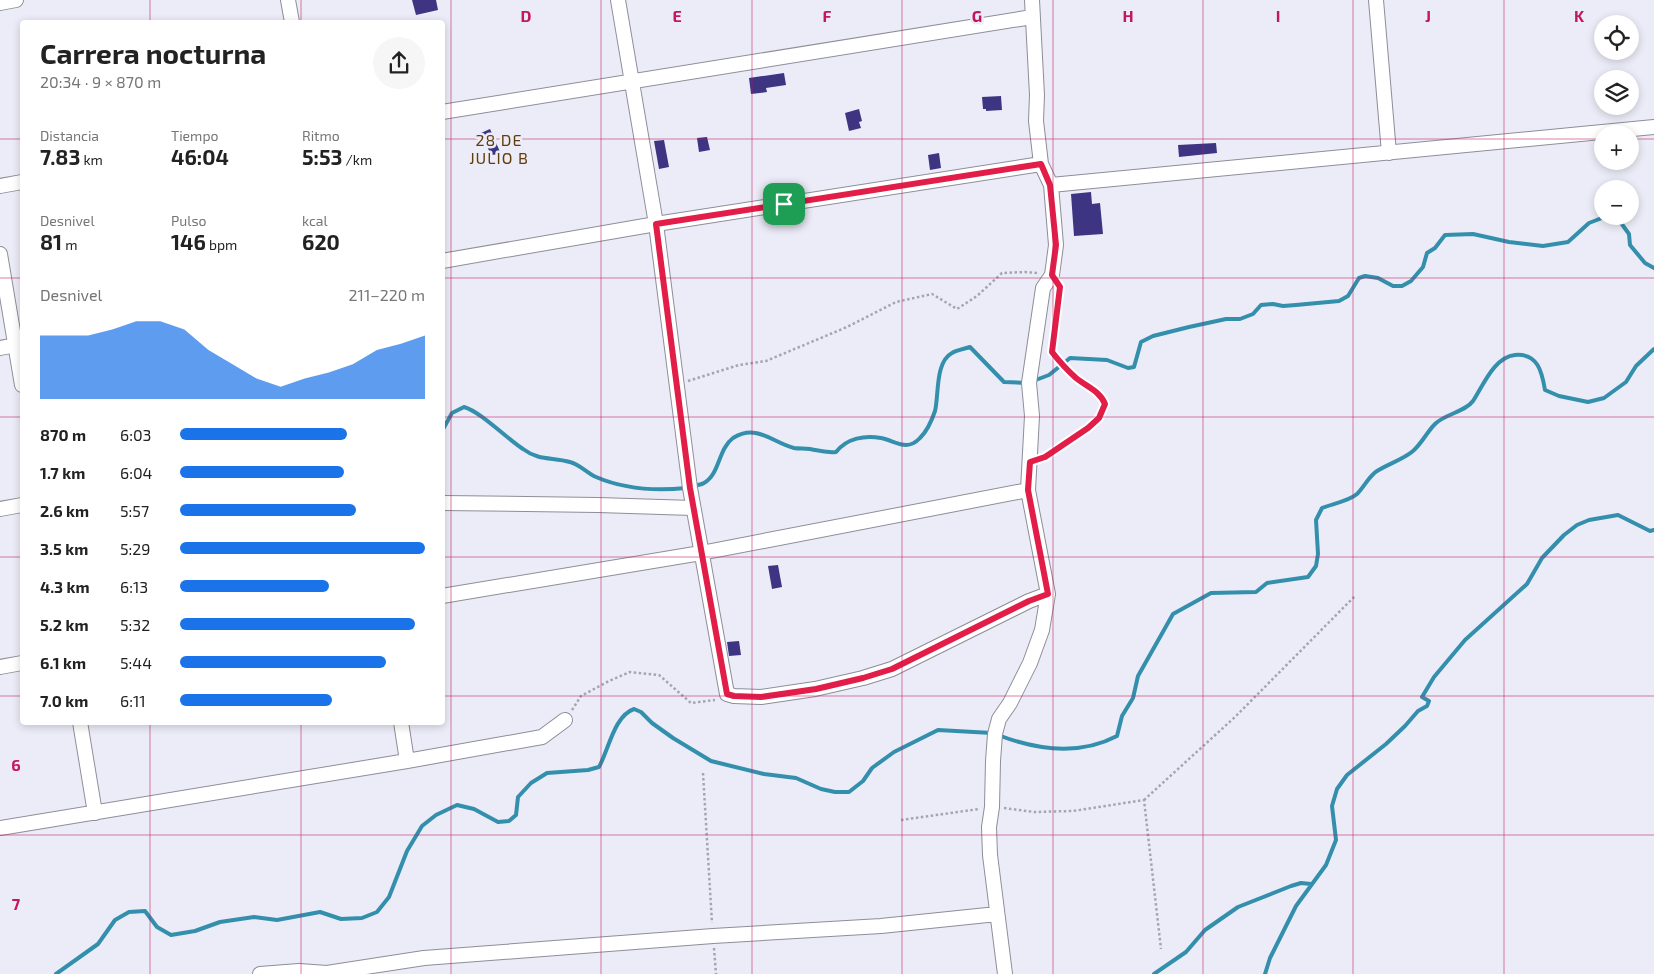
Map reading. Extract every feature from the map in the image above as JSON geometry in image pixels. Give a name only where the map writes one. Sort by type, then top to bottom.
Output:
[{"type":"street","points":[[0,3],[16,0]]},
{"type":"street","points":[[288,0],[292,20]]},
{"type":"street","points":[[618,0],[656,224],[693,508],[727,694],[734,696],[769,696],[829,687],[877,674],[892,669],[1029,601],[1048,594]]},
{"type":"street","points":[[1005,974],[990,855],[989,827],[992,807],[995,734],[999,719],[1010,703],[1030,663],[1042,630],[1048,594],[1028,490],[1032,416],[1029,383],[1044,288],[1052,275],[1056,245],[1050,185],[1041,164],[1036,121],[1037,95],[1032,0]]},
{"type":"street","points":[[1376,0],[1389,153]]},
{"type":"street","points":[[445,112],[1032,17]]},
{"type":"street","points":[[1050,185],[1654,127]]},
{"type":"street","points":[[445,260],[656,224],[1041,164]]},
{"type":"street","points":[[0,186],[20,182]]},
{"type":"street","points":[[0,254],[18,325],[16,345],[20,372]]},
{"type":"street","points":[[0,348],[16,345]]},
{"type":"street","points":[[445,596],[701,553],[1028,490]]},
{"type":"street","points":[[445,503],[598,504],[693,508]]},
{"type":"street","points":[[0,509],[20,505]]},
{"type":"street","points":[[0,667],[20,663]]},
{"type":"street","points":[[0,828],[542,737],[565,720]]},
{"type":"street","points":[[80,725],[95,813]]},
{"type":"street","points":[[401,725],[407,761]]},
{"type":"street","points":[[260,974],[299,971],[327,973],[424,958],[713,936],[881,926],[997,914]]},
{"type":"path","points":[[676,384],[739,365],[766,361],[847,327],[896,302],[932,294],[957,309],[977,296],[1002,273],[1025,272],[1052,275],[1060,287],[1052,352],[1062,365],[1102,396],[1105,404],[1099,418],[1088,428],[1045,457],[1030,462]]},
{"type":"path","points":[[901,820],[992,807],[1034,812],[1073,811],[1144,800],[1235,717],[1356,594]]},
{"type":"path","points":[[565,720],[581,696],[630,672],[659,676],[691,703],[723,700],[727,694]]},
{"type":"path","points":[[703,772],[716,974]]},
{"type":"path","points":[[1144,800],[1161,949]]},
{"type":"building","points":[[412,0],[436,0],[438,10],[416,15]]},
{"type":"building","points":[[784,73],[786,85],[766,88],[767,92],[751,94],[749,78]]},
{"type":"building","points":[[1001,96],[1002,110],[986,111],[986,109],[983,109],[982,97]]},
{"type":"building","points":[[859,109],[862,121],[859,122],[861,128],[849,131],[845,113]]},
{"type":"building","points":[[490,129],[501,154],[491,155],[481,133]]},
{"type":"building","points":[[707,137],[710,150],[699,152],[697,138]]},
{"type":"building","points":[[664,140],[669,167],[659,169],[654,141]]},
{"type":"building","points":[[1216,143],[1217,153],[1179,157],[1178,145]]},
{"type":"building","points":[[939,153],[941,168],[930,170],[928,155]]},
{"type":"building","points":[[1091,192],[1092,204],[1100,203],[1103,234],[1074,236],[1071,194]]},
{"type":"building","points":[[778,565],[782,587],[772,589],[768,566]]},
{"type":"building","points":[[739,641],[741,655],[729,656],[727,642]]},
{"type":"waterway","points":[[1033,381],[1049,375],[1070,358],[1107,360],[1128,368],[1134,367],[1141,342],[1153,336],[1226,319],[1240,319],[1253,314],[1261,305],[1273,304],[1283,306],[1339,301],[1348,296],[1359,278],[1365,276],[1378,278],[1393,286],[1402,286],[1411,281],[1423,267],[1427,253],[1435,248],[1445,235],[1473,234],[1509,242],[1543,246],[1568,242],[1589,223],[1594,221]]},
{"type":"waterway","points":[[1622,225],[1629,234],[1630,245],[1645,263],[1654,268]]},
{"type":"waterway","points":[[693,486],[703,484],[709,479],[716,468],[724,448],[733,438],[742,434],[757,433],[786,446],[823,452],[836,452],[845,443],[863,437],[881,438],[906,445],[915,442],[927,429],[935,411],[940,371],[943,364],[947,357],[958,350],[970,347],[1004,382],[1027,383]]},
{"type":"waterway","points":[[998,735],[1028,744],[1058,749],[1088,746],[1117,736],[1122,716],[1133,698],[1138,676],[1173,614],[1211,593],[1256,592],[1267,583],[1308,577],[1316,566],[1318,554],[1316,520],[1322,508],[1354,496],[1374,473],[1413,451],[1435,424],[1473,401],[1485,380],[1501,361],[1515,355],[1529,357],[1538,365],[1545,390],[1559,396],[1588,402],[1604,398],[1626,382],[1636,366],[1654,349]]},
{"type":"waterway","points":[[445,426],[452,413],[464,407],[478,414],[529,453],[573,463],[596,477],[629,487],[652,489],[686,488]]},
{"type":"waterway","points":[[1265,974],[1270,958],[1296,906],[1326,865],[1336,840],[1332,806],[1337,789],[1347,775],[1386,744],[1418,711],[1427,706],[1429,701],[1422,697],[1434,677],[1465,640],[1527,584],[1542,558],[1564,535],[1577,525],[1589,520],[1618,515],[1650,531],[1654,530]]},
{"type":"waterway","points":[[56,974],[98,944],[115,920],[129,912],[145,911],[157,927],[171,935],[195,931],[220,922],[254,917],[277,920],[320,912],[341,919],[362,918],[377,912],[389,897],[407,851],[422,826],[436,815],[457,805],[474,809],[498,822],[509,821],[516,815],[518,797],[531,783],[547,773],[588,770],[599,767],[617,726],[622,718],[634,709],[641,712],[652,723],[673,738],[711,761],[764,774],[796,778],[821,789],[835,792],[849,792],[863,781],[872,768],[894,752],[938,730],[992,733]]},
{"type":"waterway","points":[[1154,974],[1186,952],[1205,930],[1238,907],[1291,886],[1301,883],[1311,884]]},
{"type":"district","name":"28 DE JULIO B","points":[[499,148]]},
{"type":"route","points":[[1041,164],[1050,185],[1056,245],[1052,275],[1060,287],[1052,352],[1062,365],[1102,396],[1105,404],[1099,418],[1088,428],[1045,457],[1030,462],[1028,490],[1048,594],[1029,601],[892,669],[816,689],[761,697],[734,696],[727,694],[690,488],[656,224],[784,204],[1041,164]]}]
